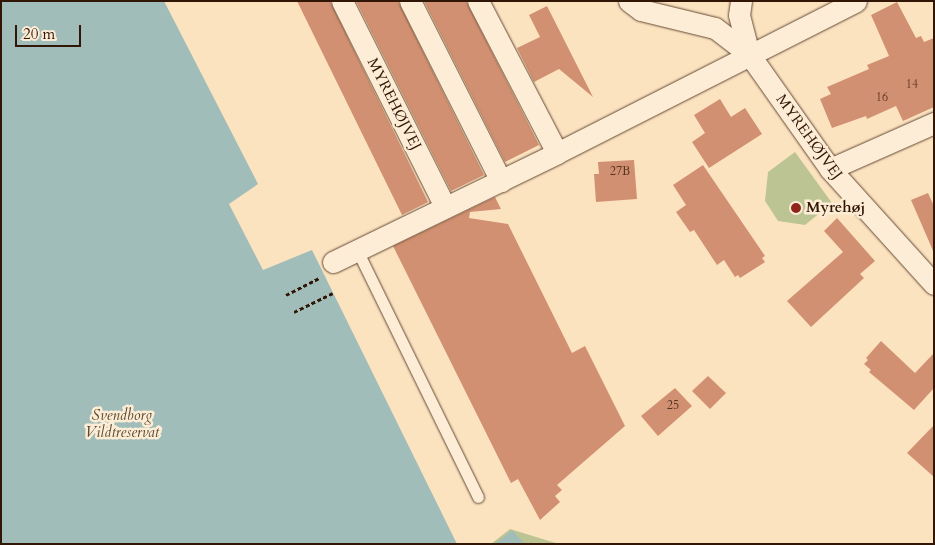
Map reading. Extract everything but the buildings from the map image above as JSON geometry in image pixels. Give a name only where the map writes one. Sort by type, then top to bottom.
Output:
[{"type":"street","name":"MYREHØJVEJ","points":[[342,1],[445,207]]},
{"type":"street","points":[[410,1],[501,181]]},
{"type":"street","points":[[478,1],[557,153]]},
{"type":"street","name":"MYREHØJVEJ","points":[[629,1],[641,10],[715,28],[749,54],[830,169],[931,277]]},
{"type":"street","name":"MYREHØJVEJ","points":[[741,1],[739,15],[749,54]]},
{"type":"street","points":[[328,269],[357,250],[501,181],[856,1]]},
{"type":"street","points":[[830,169],[934,123]]},
{"type":"lane","points":[[357,250],[478,497]]},
{"type":"path","points":[[286,295],[328,269]]},
{"type":"path","points":[[294,312],[333,293]]},
{"type":"green space","points":[[795,152],[832,203],[805,225],[778,221],[765,201],[768,172]]},
{"type":"green space","points":[[510,529],[559,544],[491,544]]},
{"type":"water","points":[[1,1],[164,1],[258,184],[229,204],[263,270],[312,250],[457,544],[1,544]]},
{"type":"water","points":[[512,530],[525,544],[495,544]]},
{"type":"place","name":"Myrehøj","points":[[796,208]]},
{"type":"park label","name":"Svendborg Vildtreservat","points":[[122,424]]}]
